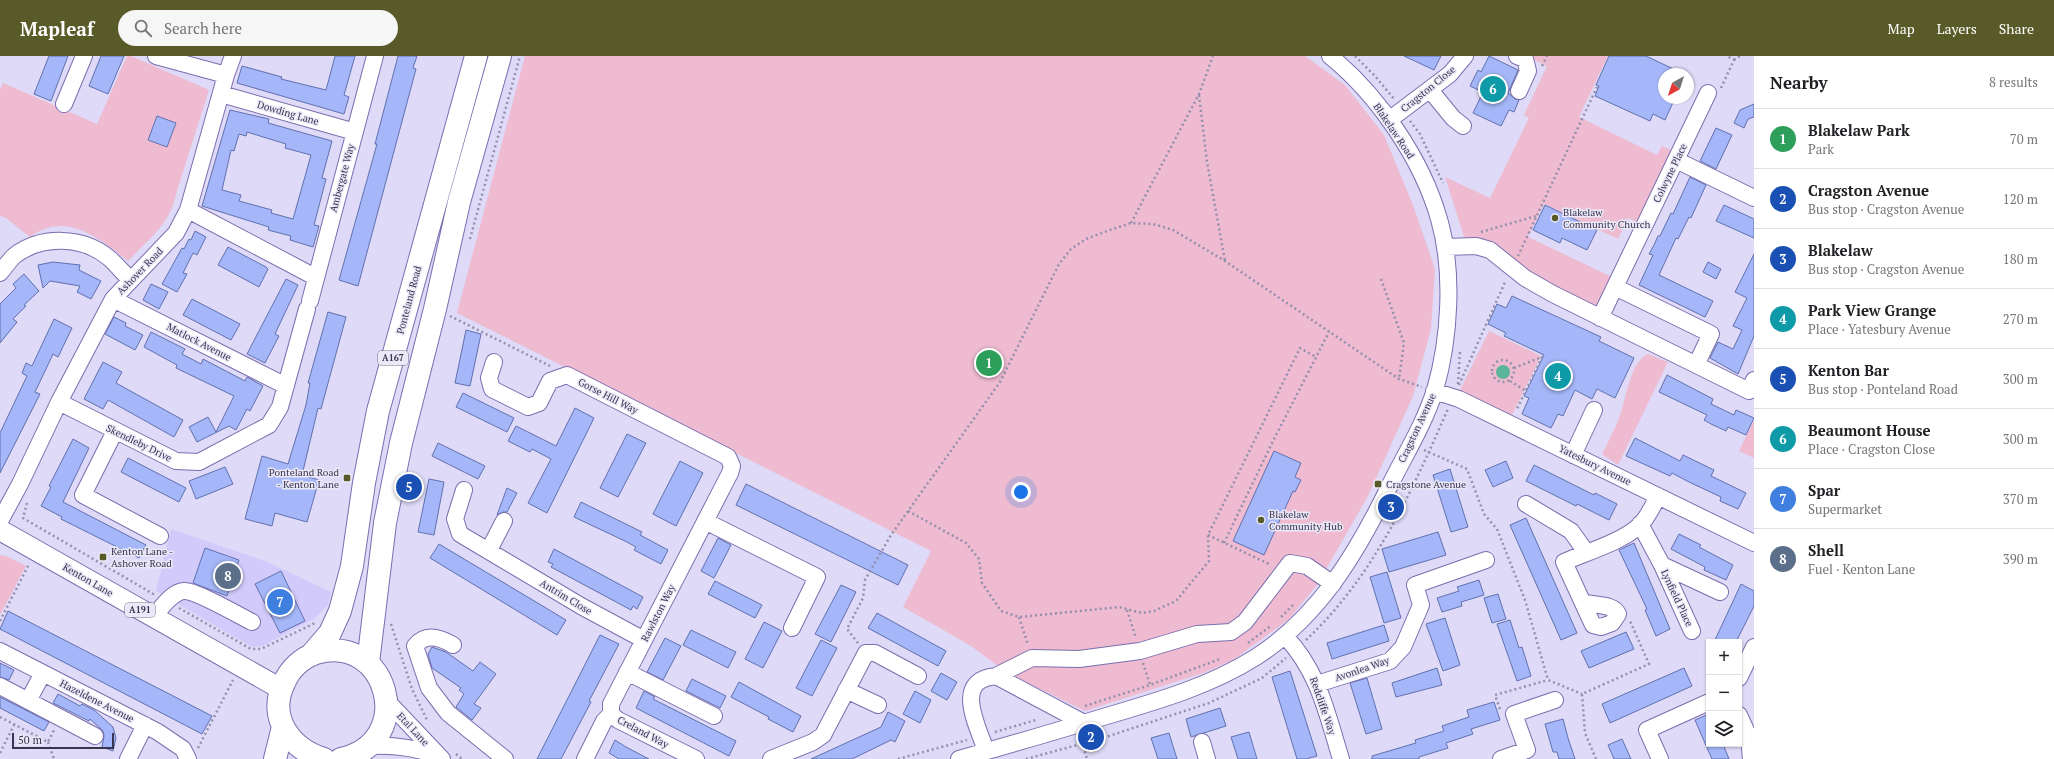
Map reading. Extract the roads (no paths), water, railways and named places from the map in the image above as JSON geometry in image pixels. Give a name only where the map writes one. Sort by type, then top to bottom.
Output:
[{"type":"highway","name":"Ponteland Road","points":[[311,655],[330,633],[340,611],[352,566],[364,483],[378,410],[476,56]]},
{"type":"highway","name":"A167","points":[[368,663],[385,523],[402,443],[435,309],[459,202],[500,56]]},
{"type":"highway","name":"A167","points":[[324,759],[312,756],[300,749],[290,739],[283,727],[279,714],[278,702],[281,689],[287,675],[298,663],[311,655],[334,651],[346,652],[368,663],[378,674],[384,687],[387,701],[384,723],[380,733],[369,746],[355,755],[341,759]]},
{"type":"highway","name":"A167","points":[[276,759],[283,727]]},
{"type":"main road","name":"Kenton Lane","points":[[0,530],[281,689]]},
{"type":"street","points":[[64,104],[84,56]]},
{"type":"street","points":[[156,56],[226,75]]},
{"type":"street","name":"Ashover Road","points":[[0,520],[20,484],[59,402],[113,299],[176,233],[188,210],[220,94],[233,56]]},
{"type":"street","name":"Ambergate Way","points":[[286,386],[375,56]]},
{"type":"street","name":"Blakelaw Road","points":[[1330,56],[1356,78],[1389,120],[1425,182],[1439,218]]},
{"type":"street","name":"Cragston Close","points":[[1389,120],[1450,74],[1465,56]]},
{"type":"street","points":[[1517,56],[1525,59],[1528,71],[1519,91]]},
{"type":"street","points":[[1430,90],[1452,118],[1463,126]]},
{"type":"street","name":"Colwyne Place","points":[[1600,318],[1708,93]]},
{"type":"street","name":"Dowding Lane","points":[[220,94],[355,132]]},
{"type":"street","points":[[1676,160],[1754,198]]},
{"type":"street","points":[[188,210],[315,277]]},
{"type":"street","name":"Cragston Avenue","points":[[958,759],[1155,702],[1207,683],[1229,673],[1285,636],[1320,602],[1351,558],[1373,520],[1411,443],[1426,388],[1448,330],[1445,247],[1439,218]]},
{"type":"street","points":[[0,273],[14,256],[35,245],[58,240],[83,244],[108,258],[131,280]]},
{"type":"street","points":[[1445,247],[1476,246],[1490,250],[1525,278],[1600,318],[1749,391],[1754,380]]},
{"type":"street","points":[[1615,287],[1711,334],[1696,365]]},
{"type":"street","name":"Matlock Avenue","points":[[113,299],[286,386]]},
{"type":"street","name":"Gorse Hill Way","points":[[494,362],[489,378],[492,389],[528,407],[539,403],[550,381],[567,375],[728,458],[732,466]]},
{"type":"street","name":"Skendleby Drive","points":[[59,402],[176,461],[199,462],[269,425],[280,407],[286,386]]},
{"type":"street","name":"Yatesbury Avenue","points":[[1426,388],[1454,397],[1754,543]]},
{"type":"street","points":[[1573,455],[1594,410]]},
{"type":"street","points":[[115,431],[83,495],[160,536]]},
{"type":"street","name":"Rawlston Way","points":[[585,759],[604,721],[612,714],[611,704],[732,466]]},
{"type":"street","name":"Antrim Close","points":[[464,490],[455,519],[460,534],[581,606],[644,640]]},
{"type":"street","points":[[1583,602],[1611,607],[1616,610],[1618,614],[1616,620],[1601,627],[1593,625],[1564,562],[1630,532],[1640,524],[1650,512],[1658,496]]},
{"type":"street","points":[[1526,504],[1571,531],[1586,552]]},
{"type":"street","points":[[489,550],[504,520]]},
{"type":"street","points":[[705,521],[817,577],[792,628]]},
{"type":"street","name":"Lynfield Place","points":[[1640,524],[1662,565],[1692,632]]},
{"type":"street","name":"Avonlea Way","points":[[1317,684],[1390,661],[1403,647],[1421,605],[1415,585],[1486,560]]},
{"type":"street","points":[[986,751],[970,696],[973,686],[983,679],[996,676],[1032,658],[1079,659],[1140,651],[1197,634],[1231,632],[1245,622],[1290,563],[1307,566],[1333,584]]},
{"type":"street","name":"Lynfield Place","points":[[1662,565],[1720,592]]},
{"type":"street","points":[[154,617],[173,596],[184,591],[195,594],[252,622]]},
{"type":"street","name":"Redcliffe Way","points":[[1285,636],[1297,649],[1309,666],[1317,684],[1342,759]]},
{"type":"street","points":[[453,645],[441,638],[431,637],[419,641],[415,646],[429,688],[448,713],[509,755]]},
{"type":"street","name":"Hazeldene Avenue","points":[[0,651],[144,725],[192,756]]},
{"type":"street","points":[[771,759],[814,742],[823,735],[866,653],[875,653],[918,676]]},
{"type":"street","points":[[1741,675],[1752,655]]},
{"type":"street","points":[[627,672],[714,716]]},
{"type":"street","points":[[28,701],[43,673]]},
{"type":"street","points":[[996,676],[1084,722]]},
{"type":"street","points":[[0,686],[95,736]]},
{"type":"street","points":[[846,690],[878,705]]},
{"type":"street","points":[[1501,759],[1527,750],[1514,714],[1555,700]]},
{"type":"street","name":"Etal Lane","points":[[387,701],[441,758]]},
{"type":"street","points":[[1660,759],[1647,730],[1706,703]]},
{"type":"street","name":"Creland Way","points":[[612,714],[618,720],[696,759]]},
{"type":"street","points":[[1742,722],[1749,737],[1751,759]]},
{"type":"street","points":[[128,759],[144,725]]},
{"type":"street","points":[[1202,742],[1207,759]]},
{"type":"street","name":"Etal Lane","points":[[369,746],[393,745],[411,747],[441,758]]},
{"type":"place","name":"Beaumont House","points":[[1493,89]]},
{"type":"place","name":"Blakelaw Community Church","points":[[1555,218]]},
{"type":"place","name":"Blakelaw Park","points":[[989,363]]},
{"type":"place","name":"Park View Grange","points":[[1558,376]]},
{"type":"place","name":"Ponteland Road - Kenton Lane","points":[[347,478]]},
{"type":"place","name":"Cragstone Avenue","points":[[1378,484]]},
{"type":"place","name":"Kenton Bar","points":[[409,487]]},
{"type":"place","name":"Blakelaw","points":[[1391,507]]},
{"type":"place","name":"Blakelaw Community Hub","points":[[1261,520]]},
{"type":"place","name":"Kenton Lane - Ashover Road","points":[[103,557]]},
{"type":"place","name":"Shell","points":[[228,576]]},
{"type":"place","name":"Spar","points":[[280,602]]},
{"type":"place","name":"Cragston Avenue","points":[[1091,737]]}]
